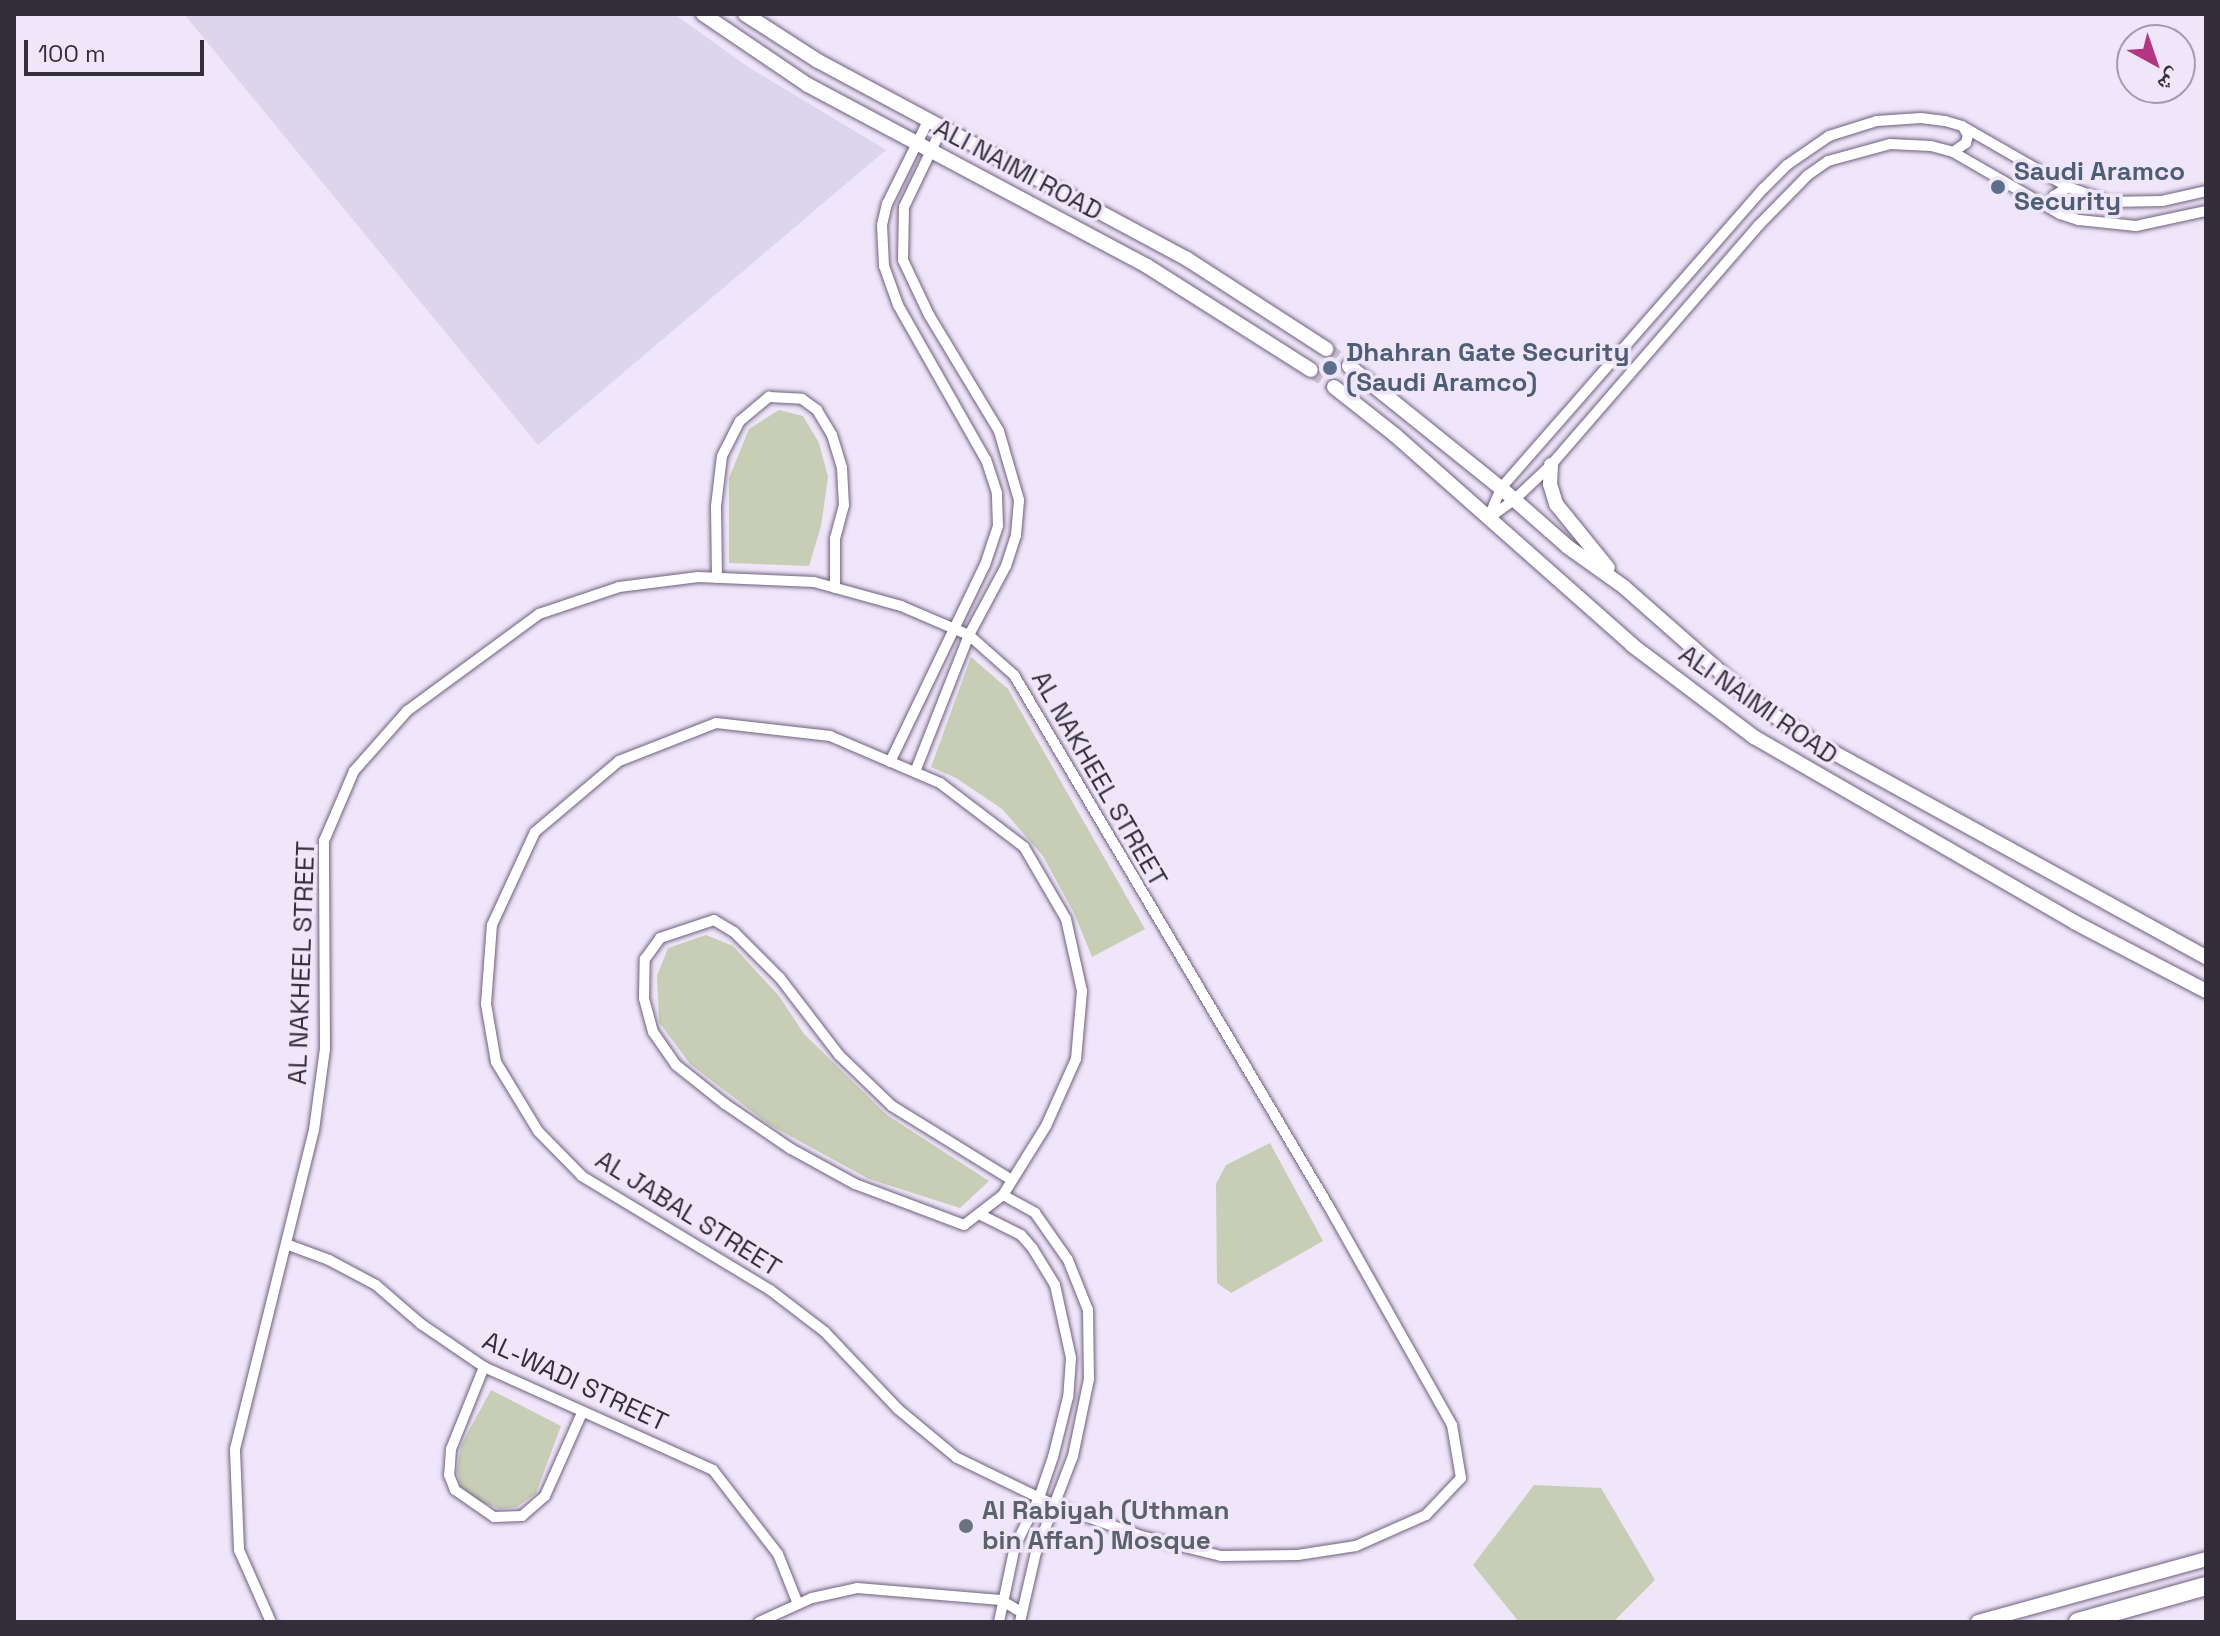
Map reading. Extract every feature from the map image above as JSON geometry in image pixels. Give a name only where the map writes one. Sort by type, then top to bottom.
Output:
[{"type":"highway","points":[[2078,1622],[2206,1584]]},
{"type":"main road","name":"ALI NAIMI ROAD","points":[[703,14],[808,85],[1147,266],[1311,370]]},
{"type":"main road","name":"ALI NAIMI ROAD","points":[[745,14],[818,61],[1187,259],[1326,349]]},
{"type":"main road","points":[[1283,351],[1290,352],[1300,347],[1302,338],[1296,329]]},
{"type":"main road","name":"ALI NAIMI ROAD","points":[[1349,366],[1501,488],[1568,547],[1624,587],[1758,705],[1807,737]]},
{"type":"main road","points":[[1350,399],[1345,390],[1347,382],[1355,377],[1365,379]]},
{"type":"main road","name":"ALI NAIMI ROAD","points":[[1334,387],[1632,645],[1754,737],[2074,922],[2206,991]]},
{"type":"main road","points":[[1551,465],[1552,494],[1565,519],[1624,587]]},
{"type":"main road","name":"ALI NAIMI ROAD","points":[[1829,750],[2206,957]]},
{"type":"main road","points":[[1978,1622],[2206,1559]]},
{"type":"street","points":[[1488,519],[1501,488],[1787,165],[1829,136],[1877,121],[1921,118],[1962,126],[2068,187],[2109,202],[2128,203],[2206,191]]},
{"type":"street","points":[[890,762],[952,627],[985,565],[998,526],[997,493],[986,460],[898,305],[884,266],[882,225],[887,204],[916,143],[935,124]]},
{"type":"street","points":[[915,772],[969,635],[1006,566],[1016,535],[1019,500],[999,431],[929,315],[903,260],[904,207],[933,152],[935,124]]},
{"type":"street","points":[[1953,152],[1966,143],[1968,135],[1962,126]]},
{"type":"street","points":[[1488,519],[1514,500],[1551,465],[1758,226],[1808,175],[1847,154],[1890,144],[1912,143],[1953,152],[2060,214],[2100,224],[2136,226],[2206,211]]},
{"type":"street","points":[[2060,214],[2054,196],[2068,187]]},
{"type":"street","points":[[717,578],[716,506],[722,456],[740,421],[769,397],[791,398],[802,399],[817,410],[832,435],[842,468],[844,505],[835,538],[835,588]]},
{"type":"street","name":"AL NAKHEEL STREET","points":[[271,1622],[239,1550],[235,1449],[314,1130],[325,1049],[324,841],[354,771],[407,711],[539,614],[619,587],[698,577],[814,582],[901,606],[952,627],[969,635],[1014,675],[1328,1205],[1452,1425],[1461,1478],[1426,1515],[1356,1546],[1298,1555],[1221,1556],[1141,1536],[1054,1505]]},
{"type":"street","name":"AL JABAL STREET","points":[[1003,1195],[1046,1126],[1076,1059],[1082,991],[1066,919],[1024,847],[940,783],[830,736],[716,723],[619,761],[535,832],[492,925],[486,1004],[496,1062],[538,1131],[582,1176],[770,1290],[825,1332],[898,1409],[957,1458],[1054,1505]]},
{"type":"street","points":[[759,1622],[798,1604],[857,1588],[1001,1600],[1020,1617],[1036,1552],[1073,1456],[1089,1379],[1088,1310],[1068,1260],[1035,1213],[1003,1195],[964,1225],[855,1184],[791,1149],[676,1065],[653,1032],[644,998],[645,959],[660,938],[714,920],[734,932],[780,978],[839,1055],[892,1106],[1012,1180]]},
{"type":"street","points":[[979,1214],[1021,1235],[1033,1249],[1055,1285],[1066,1322],[1071,1358],[1068,1397],[1039,1498],[1015,1546],[1001,1600],[999,1622]]},
{"type":"street","name":"AL-WADI STREET","points":[[286,1244],[329,1260],[376,1285],[421,1324],[484,1367],[713,1470],[778,1554],[798,1604]]},
{"type":"street","points":[[484,1367],[451,1449],[449,1475],[455,1490],[494,1517],[522,1516],[545,1496],[582,1413]]},
{"type":"shaded area","points":[[184,14],[674,14],[750,68],[886,150],[538,445]]},
{"type":"green space","points":[[779,410],[803,416],[819,443],[828,477],[821,526],[809,566],[729,563],[729,478],[749,429]]},
{"type":"green space","points":[[971,657],[1008,689],[1145,929],[1092,957],[1074,913],[1043,856],[1002,809],[956,778],[931,767]]},
{"type":"green space","points":[[706,935],[733,946],[779,996],[804,1034],[887,1115],[989,1181],[960,1208],[869,1179],[770,1125],[690,1064],[659,1022],[657,976],[668,948]]},
{"type":"green space","points":[[1270,1143],[1323,1241],[1231,1293],[1217,1283],[1216,1184],[1226,1165]]},
{"type":"green space","points":[[491,1390],[561,1426],[536,1493],[517,1507],[500,1509],[479,1501],[461,1487],[457,1470],[461,1445]]},
{"type":"green space","points":[[1534,1485],[1601,1488],[1655,1580],[1613,1622],[1519,1622],[1473,1565]]},
{"type":"tunnel","points":[[1326,349],[1349,366]]},
{"type":"tunnel","points":[[1311,370],[1334,387]]},
{"type":"tunnel","points":[[1807,737],[1829,750]]},
{"type":"place","name":"Saudi Aramco Security","points":[[1998,187]]},
{"type":"place","name":"Dhahran Gate Security (Saudi Aramco)","points":[[1330,368]]},
{"type":"place","name":"Al Rabiyah (Uthman bin Affan) Mosque","points":[[966,1526]]}]
